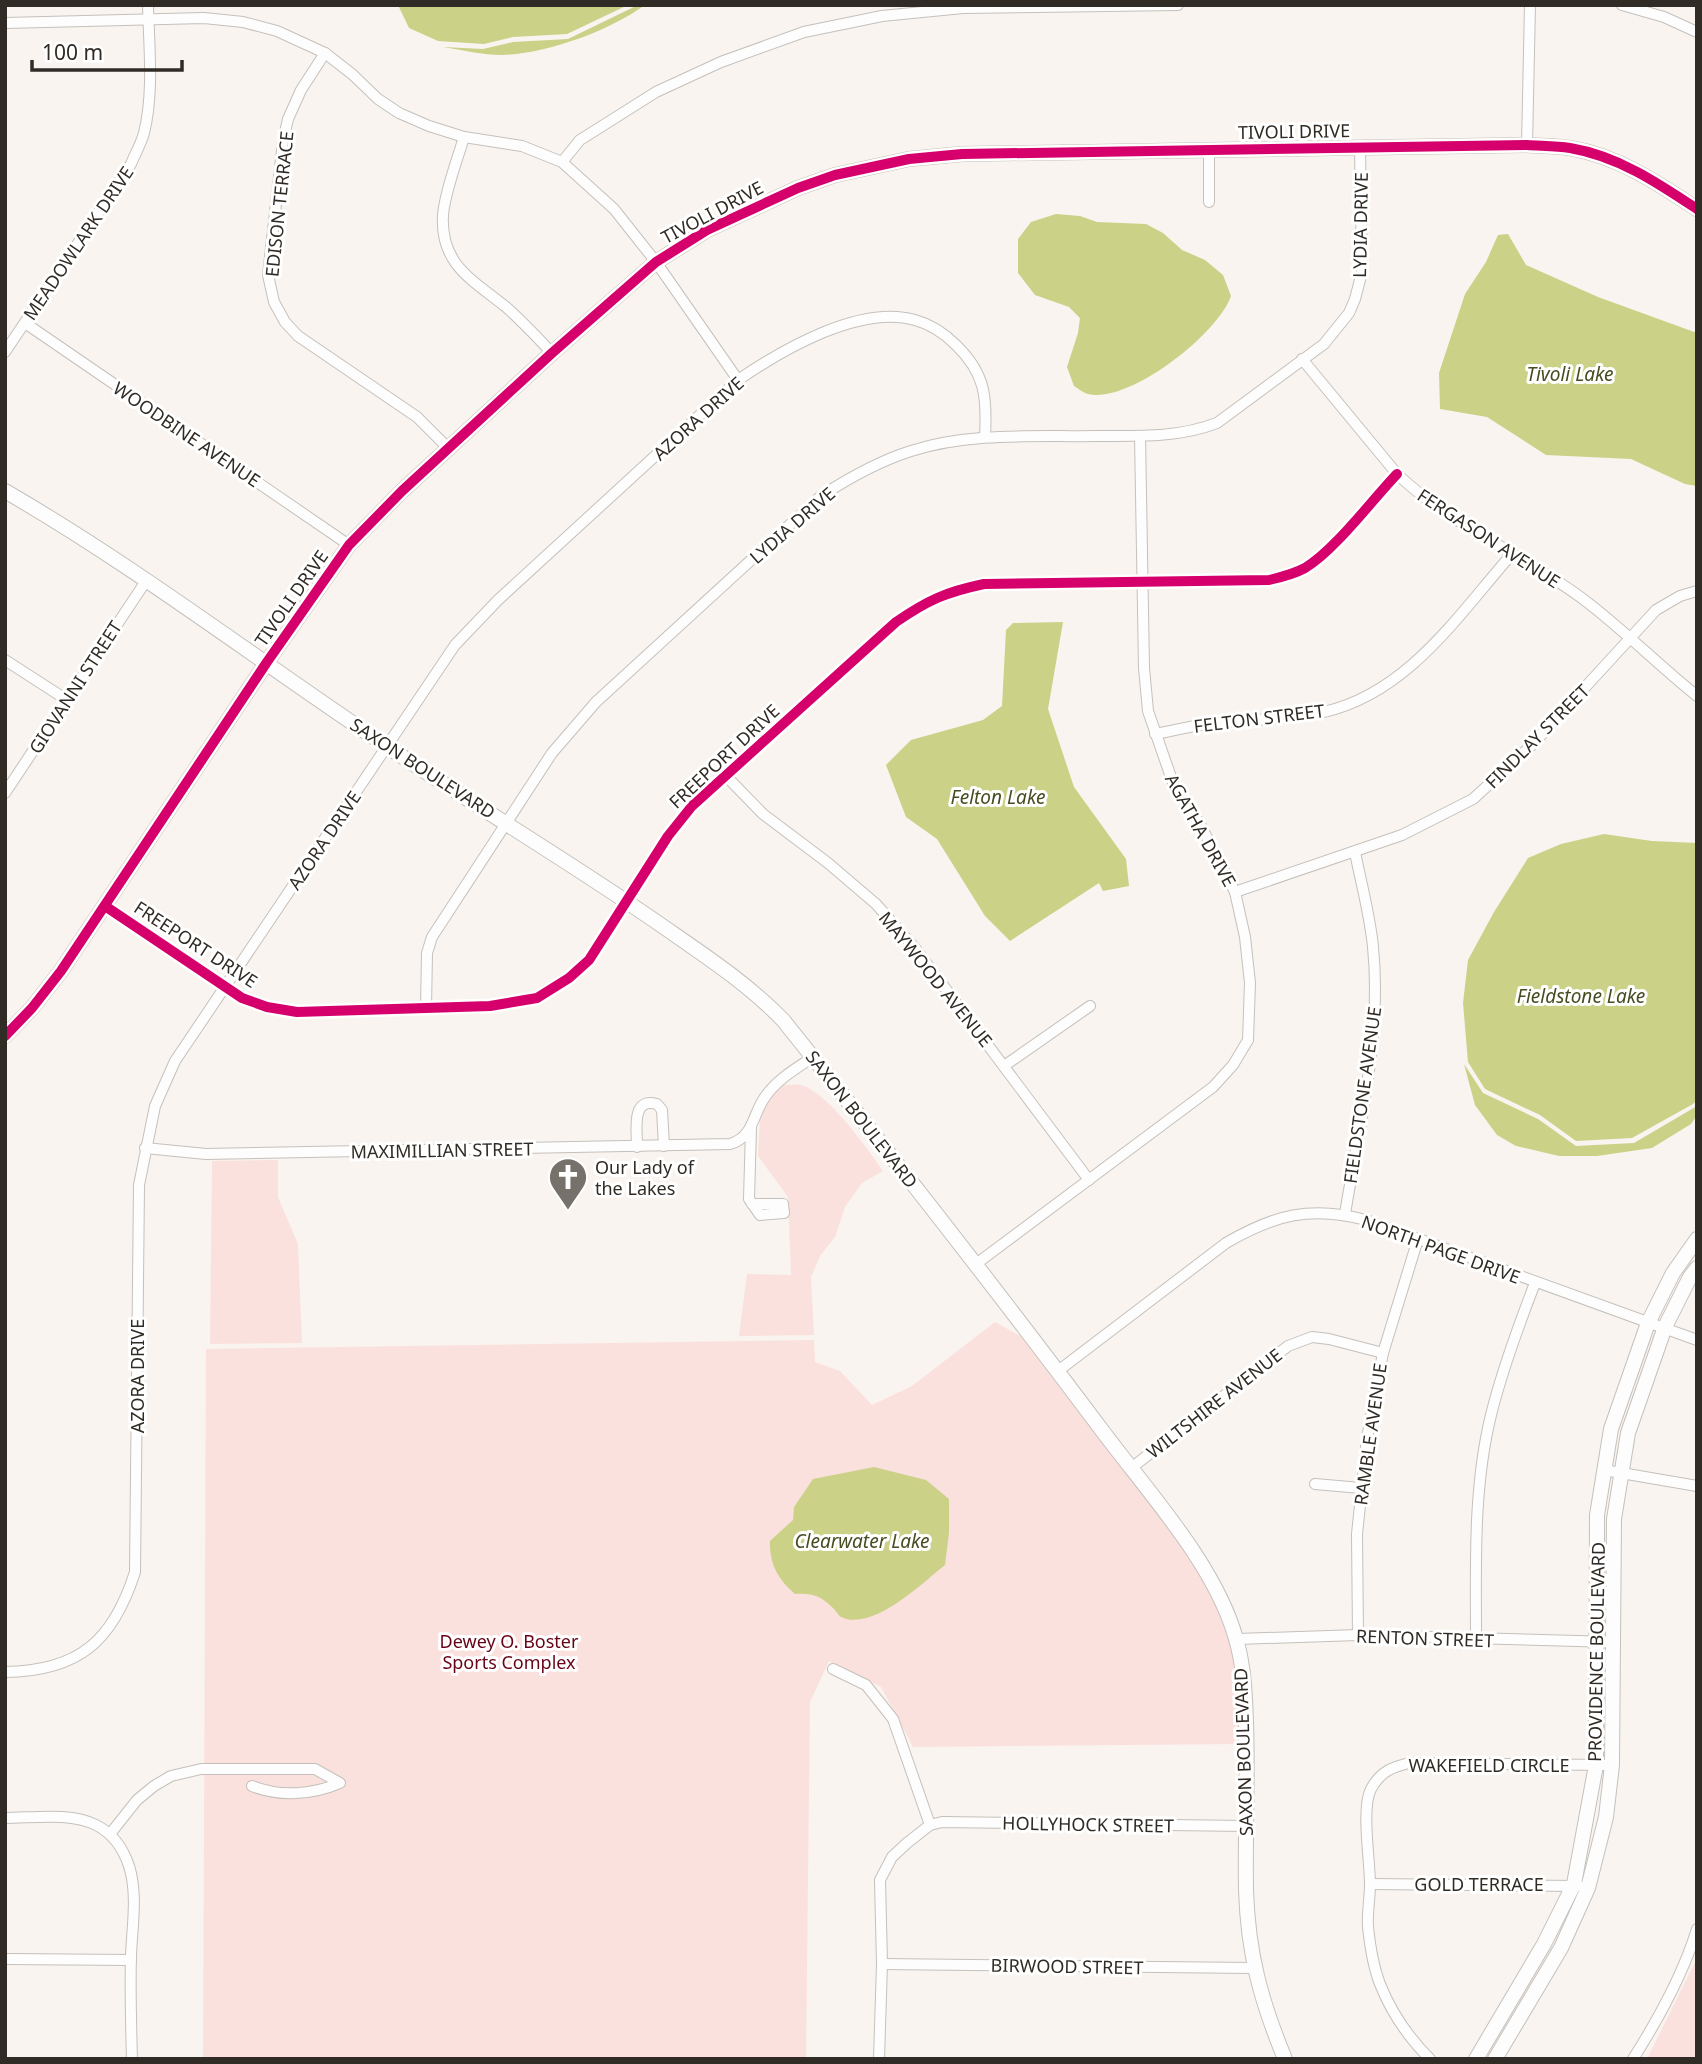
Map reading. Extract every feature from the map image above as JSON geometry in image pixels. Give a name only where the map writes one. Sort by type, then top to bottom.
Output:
[{"type":"main road","name":"TIVOLI DRIVE","points":[[5,1036],[32,1008],[61,971],[267,662],[349,545],[402,491],[552,353],[656,262],[708,230],[798,188],[835,175],[909,159],[962,154],[1527,145],[1570,148],[1610,159],[1648,177],[1697,209]]},
{"type":"main road","name":"SAXON BOULEVARD","points":[[5,491],[49,516],[387,746],[627,901],[761,997],[783,1020],[1058,1371],[1206,1573],[1225,1606],[1237,1639],[1245,1699],[1246,1891],[1253,1968],[1285,2059]]},
{"type":"main road","name":"PROVIDENCE BOULEVARD","points":[[1495,2059],[1561,1948],[1606,1817],[1612,1765],[1597,1514],[1611,1429],[1648,1323],[1673,1273],[1697,1239]]},
{"type":"main road","name":"PROVIDENCE BOULEVARD","points":[[1476,2059],[1581,1886],[1596,1765],[1614,1518],[1628,1433],[1665,1327],[1697,1268]]},
{"type":"street","name":"MEADOWLARK DRIVE","points":[[5,352],[131,164],[143,135],[150,73],[148,5]]},
{"type":"street","points":[[162,19],[163,5]]},
{"type":"street","points":[[562,162],[580,140],[656,92],[721,62],[804,32],[882,16],[963,8],[1178,5]]},
{"type":"street","points":[[1527,145],[1530,5]]},
{"type":"street","points":[[1622,5],[1664,17],[1697,32]]},
{"type":"street","points":[[5,23],[204,18],[243,22],[277,31],[325,53],[378,99],[399,113],[464,137],[522,146],[562,162],[614,209],[656,262],[738,380]]},
{"type":"street","name":"EDISON TERRACE","points":[[325,53],[300,90],[288,119],[283,141],[268,275],[274,302],[285,322],[298,336],[416,417],[448,448]]},
{"type":"street","points":[[464,137],[443,213],[443,229],[449,254],[460,271],[506,308],[552,353]]},
{"type":"street","name":"LYDIA DRIVE","points":[[426,1008],[427,953],[432,937],[552,753],[596,702],[821,496],[858,473],[911,451],[949,441],[985,437],[1140,436],[1181,433],[1217,424],[1335,332],[1349,313],[1362,272],[1360,148]]},
{"type":"street","points":[[1209,149],[1209,202]]},
{"type":"street","name":"AZORA DRIVE","points":[[5,1672],[29,1672],[69,1662],[86,1651],[122,1610],[135,1572],[139,1185],[155,1106],[175,1061],[455,645],[498,600],[738,380],[770,358],[840,326],[876,317],[912,318],[947,337],[964,352],[980,379],[987,402],[985,437]]},
{"type":"street","name":"WOODBINE AVENUE","points":[[25,323],[349,545]]},
{"type":"street","name":"FERGASON AVENUE","points":[[1302,359],[1397,474],[1459,522],[1583,599],[1697,696]]},
{"type":"street","name":"AGATHA DRIVE","points":[[976,1264],[1213,1087],[1233,1065],[1248,1040],[1250,983],[1236,892],[1201,825],[1173,783],[1148,711],[1144,668],[1140,436]]},
{"type":"street","name":"FREEPORT DRIVE","points":[[105,906],[227,985],[242,998],[267,1007],[297,1012],[491,1006],[537,998],[569,978],[589,960],[668,836],[692,806],[896,622],[927,601],[984,584],[1269,580],[1290,575],[1306,567],[1328,550],[1397,474]]},
{"type":"street","name":"FELTON STREET","points":[[1155,734],[1207,724],[1305,715],[1326,711],[1366,697],[1415,664],[1512,554]]},
{"type":"street","name":"GIOVANNI STREET","points":[[5,793],[146,581]]},
{"type":"street","name":"FINDLAY STREET","points":[[1236,892],[1402,835],[1473,799],[1533,744],[1656,610],[1679,596],[1697,592]]},
{"type":"street","points":[[5,660],[67,700]]},
{"type":"street","name":"MAYWOOD AVENUE","points":[[726,776],[763,814],[828,863],[876,904],[915,948],[1089,1180]]},
{"type":"street","name":"FIELDSTONE AVENUE","points":[[1345,1214],[1371,1047],[1375,993],[1373,946],[1355,852]]},
{"type":"street","points":[[1004,1066],[1090,1006]]},
{"type":"street","points":[[752,1204],[749,1199],[751,1128],[754,1115],[765,1095],[813,1057]]},
{"type":"street","points":[[637,1147],[638,1110],[643,1103],[648,1102],[657,1104],[662,1110],[664,1146]]},
{"type":"street","name":"MAXIMILLIAN STREET","points":[[145,1148],[206,1154],[730,1144],[738,1141],[751,1128]]},
{"type":"street","name":"NORTH PAGE DRIVE","points":[[1058,1371],[1226,1244],[1253,1228],[1304,1212],[1345,1214],[1697,1340]]},
{"type":"street","name":"RAMBLE AVENUE","points":[[1358,1635],[1356,1578],[1361,1488],[1382,1353],[1418,1239]]},
{"type":"street","points":[[1476,1639],[1478,1508],[1490,1418],[1505,1362],[1535,1283]]},
{"type":"street","name":"WILTSHIRE AVENUE","points":[[1130,1468],[1288,1346],[1312,1337],[1382,1353]]},
{"type":"street","points":[[1604,1470],[1697,1486]]},
{"type":"street","points":[[1315,1484],[1361,1488]]},
{"type":"street","name":"RENTON STREET","points":[[1237,1639],[1358,1635],[1605,1642]]},
{"type":"street","points":[[833,1669],[866,1685],[893,1719],[929,1825],[892,1857],[880,1880],[879,2059]]},
{"type":"street","name":"WAKEFIELD CIRCLE","points":[[1430,2059],[1416,2045],[1392,2010],[1372,1957],[1367,1923],[1370,1884],[1367,1805],[1370,1791],[1380,1776],[1391,1768],[1409,1763],[1612,1765]]},
{"type":"street","points":[[110,1834],[137,1800],[154,1786],[171,1776],[201,1769],[315,1769],[340,1783],[284,1794],[252,1786]]},
{"type":"street","points":[[5,1818],[67,1818],[93,1824],[110,1834],[128,1864],[133,1885],[131,2059]]},
{"type":"street","name":"HOLLYHOCK STREET","points":[[929,1825],[942,1822],[1246,1826]]},
{"type":"street","name":"GOLD TERRACE","points":[[1370,1884],[1581,1886]]},
{"type":"street","points":[[1633,2059],[1654,2026],[1697,1929]]},
{"type":"street","points":[[5,1959],[131,1960]]},
{"type":"street","name":"BIRWOOD STREET","points":[[881,1964],[1253,1968]]},
{"type":"green space","points":[[784,1085],[800,1085],[822,1097],[846,1122],[883,1171],[862,1183],[845,1207],[835,1237],[820,1256],[811,1277],[814,1335],[739,1336],[747,1274],[791,1275],[788,1197],[758,1156],[760,1120],[769,1099]]},
{"type":"green space","points":[[278,1160],[278,1197],[298,1244],[302,1343],[210,1344],[212,1161]]},
{"type":"green space","name":"Dewey O. Boster Sports Complex","points":[[995,1322],[1024,1338],[1179,1542],[1211,1592],[1227,1630],[1236,1665],[1241,1744],[913,1747],[881,1687],[829,1661],[810,1702],[806,2059],[203,2059],[206,1349],[814,1340],[815,1362],[840,1371],[872,1405],[912,1386]]},
{"type":"green space","points":[[1697,1958],[1697,2059],[1647,2059]]},
{"type":"water","points":[[398,5],[628,5],[567,34],[513,37],[484,44],[438,41],[409,28]]},
{"type":"water","points":[[638,5],[645,5],[614,24],[557,46],[502,55],[443,47],[483,49],[513,42],[568,39]]},
{"type":"water","points":[[1056,214],[1080,216],[1097,222],[1146,224],[1163,233],[1182,250],[1205,260],[1223,275],[1231,296],[1223,312],[1191,346],[1148,377],[1126,388],[1105,394],[1084,393],[1074,386],[1067,367],[1080,318],[1069,307],[1035,295],[1018,273],[1018,239],[1031,222]]},
{"type":"water","name":"Tivoli Lake","points":[[1508,234],[1526,265],[1598,297],[1697,333],[1697,486],[1685,484],[1631,459],[1546,455],[1487,417],[1440,409],[1439,373],[1465,294],[1486,262],[1498,235]]},
{"type":"water","name":"Felton Lake","points":[[1063,622],[1048,709],[1074,787],[1126,859],[1129,886],[1103,891],[1099,883],[1010,941],[985,916],[937,839],[906,817],[886,765],[911,740],[983,720],[1002,706],[1006,630],[1013,623]]},
{"type":"water","name":"Fieldstone Lake","points":[[1604,834],[1652,841],[1697,843],[1697,1100],[1632,1138],[1576,1141],[1540,1115],[1485,1089],[1468,1062],[1463,1003],[1468,960],[1528,858],[1561,844]]},
{"type":"water","points":[[1464,1064],[1483,1093],[1538,1119],[1576,1146],[1634,1143],[1697,1106],[1697,1115],[1691,1124],[1652,1148],[1597,1156],[1559,1156],[1516,1146],[1497,1135],[1475,1105]]},
{"type":"water","name":"Clearwater Lake","points":[[874,1467],[926,1480],[949,1499],[945,1565],[882,1612],[854,1620],[841,1617],[821,1598],[795,1594],[789,1589],[773,1564],[770,1541],[793,1520],[794,1507],[813,1479]]},
{"type":"cycle path","points":[[5,1036],[32,1008],[61,971],[267,662],[349,545],[402,491],[552,353],[656,262],[707,230],[798,188],[835,175],[909,159],[962,154],[1527,145],[1559,147],[1588,152],[1621,164],[1697,209]]},
{"type":"cycle path","points":[[105,906],[242,998],[267,1007],[297,1012],[490,1006],[537,998],[569,978],[589,960],[668,836],[692,806],[896,622],[918,608],[948,594],[984,584],[1269,580],[1297,572],[1317,560],[1397,474]]},
{"type":"place","name":"Our Lady of the Lakes","points":[[568,1211]]}]
